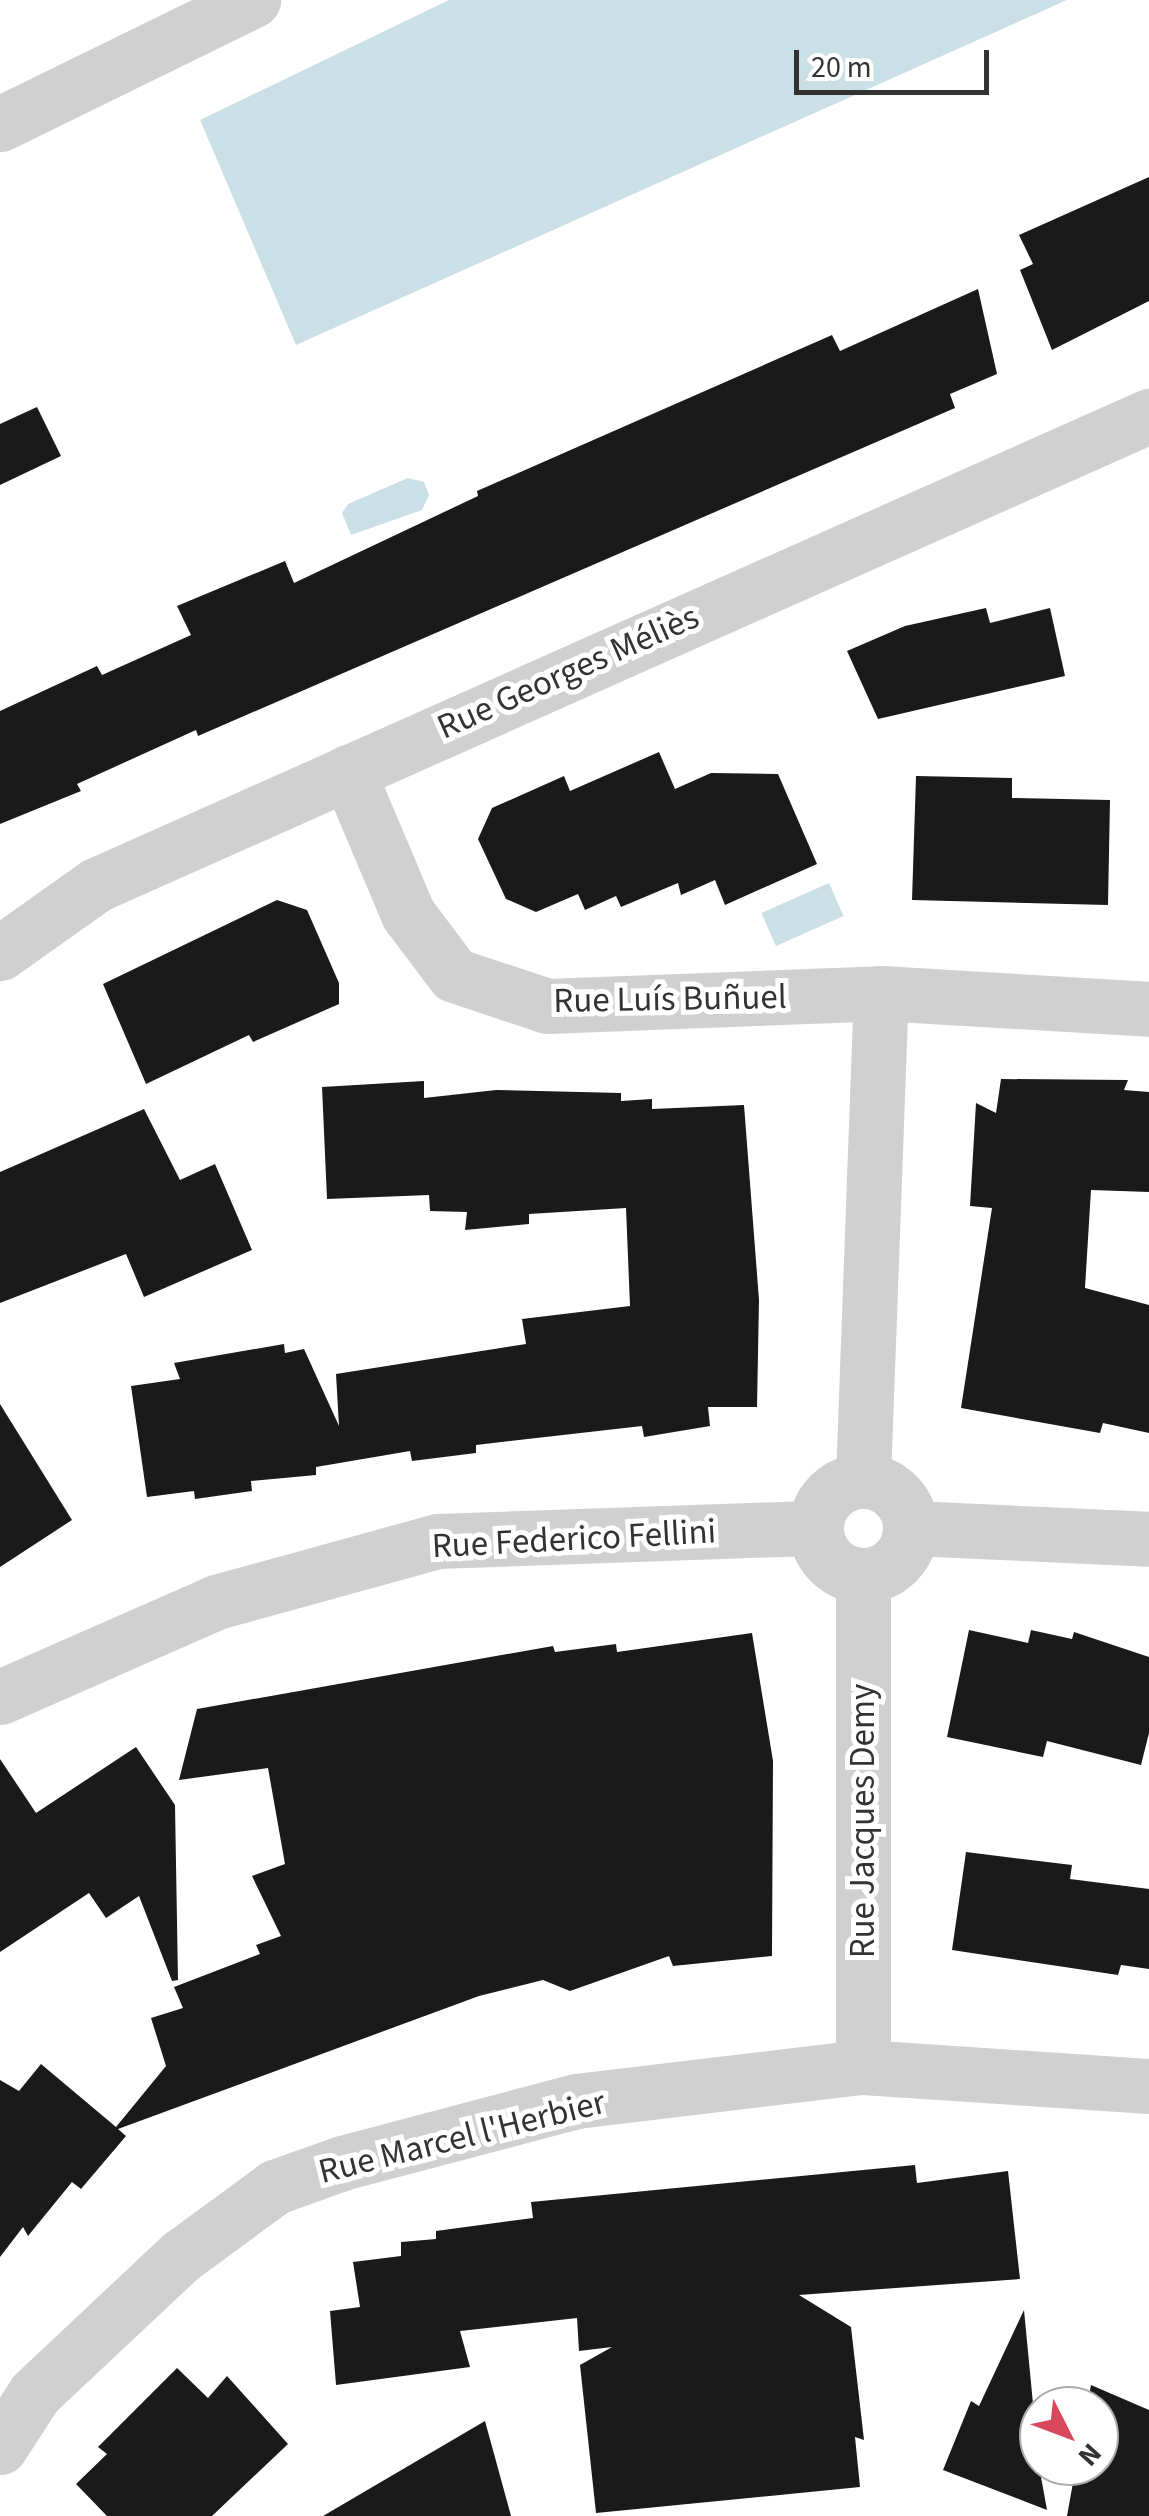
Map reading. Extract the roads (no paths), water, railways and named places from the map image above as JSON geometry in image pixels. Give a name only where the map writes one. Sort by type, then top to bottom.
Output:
[{"type":"street","points":[[0,124],[253,0]]},
{"type":"street","name":"Rue Georges Méliès","points":[[0,953],[96,884],[1149,416]]},
{"type":"street","name":"Rue Luís Buñuel","points":[[348,772],[408,914],[454,975],[548,1006],[881,993]]},
{"type":"street","points":[[863,1480],[881,993],[1149,1009]]},
{"type":"street","points":[[863,1480],[888,1487],[905,1504],[911,1528],[904,1551],[886,1570],[863,1576],[834,1566],[814,1528],[820,1504],[841,1484],[863,1480]]},
{"type":"street","name":"Rue Federico Fellini","points":[[0,1697],[216,1602],[437,1541],[814,1528]]},
{"type":"street","points":[[911,1528],[1149,1539]]},
{"type":"street","name":"Rue Jacques Demy","points":[[863,1576],[863,2066]]},
{"type":"street","name":"Rue Marcel l'Herbier","points":[[0,2446],[35,2392],[181,2256],[275,2187],[576,2101],[863,2066],[1149,2086]]}]
